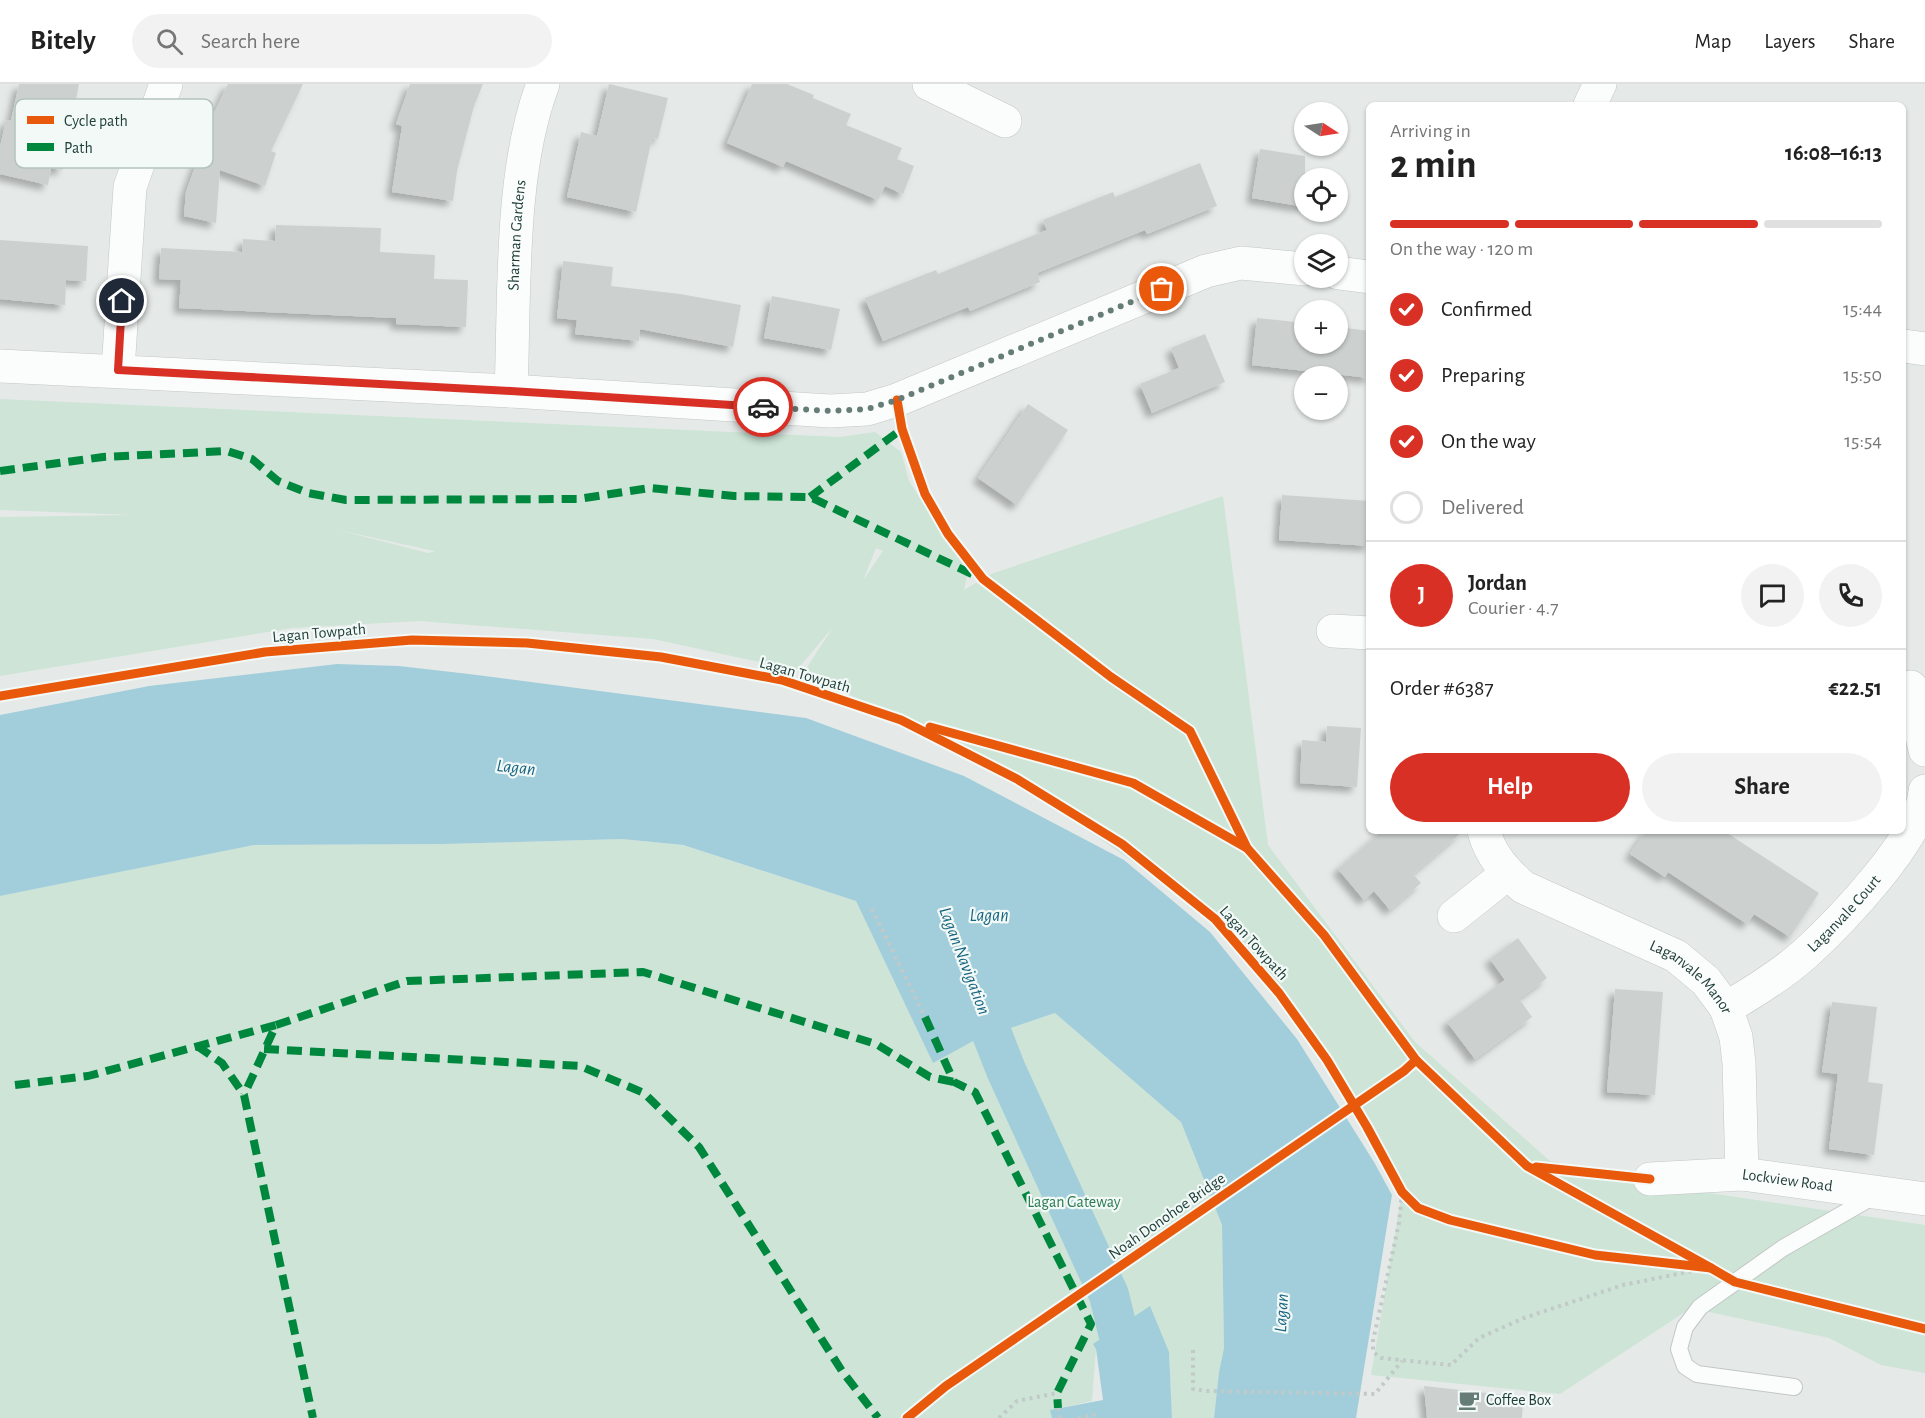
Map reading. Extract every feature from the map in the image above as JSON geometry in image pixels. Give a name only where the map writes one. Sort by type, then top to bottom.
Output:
[{"type":"street","points":[[161,99],[166,84]]},
{"type":"street","name":"Sharman Gardens","points":[[511,391],[518,207],[532,113],[543,84]]},
{"type":"street","points":[[929,84],[1005,121]]},
{"type":"street","points":[[1591,102],[1600,84]]},
{"type":"street","points":[[118,370],[130,187],[137,168]]},
{"type":"street","points":[[0,366],[511,391],[830,411],[867,409],[897,400],[1206,271],[1241,263],[1294,268]]},
{"type":"street","points":[[1348,274],[1366,276]]},
{"type":"street","points":[[1906,346],[1925,349]]},
{"type":"street","points":[[1334,631],[1366,633]]},
{"type":"street","points":[[1906,689],[1911,687],[1925,750]]},
{"type":"street","name":"Laganvale Court","points":[[1726,1008],[1763,987],[1804,955],[1848,911],[1909,835],[1925,798],[1925,790]]},
{"type":"street","name":"Laganvale Manor","points":[[1485,834],[1496,859],[1523,887],[1645,940],[1676,956],[1706,981],[1726,1008],[1736,1037],[1739,1063],[1742,1174]]},
{"type":"street","points":[[1454,916],[1508,873]]},
{"type":"street","name":"Lockview Road","points":[[1650,1179],[1742,1174],[1925,1199]]},
{"type":"lane","points":[[1794,1386],[1697,1374],[1685,1366],[1679,1349],[1685,1327],[1700,1306],[1783,1248],[1880,1192]]},
{"type":"path","points":[[872,909],[925,1017]]},
{"type":"path","points":[[1397,1183],[1410,1200]]},
{"type":"path","points":[[1402,1192],[1399,1223],[1373,1341],[1373,1352],[1381,1358],[1451,1365],[1479,1338],[1524,1318],[1623,1285],[1712,1268]]},
{"type":"path","points":[[1701,1262],[1712,1268]]},
{"type":"path","points":[[1677,1264],[1712,1268]]},
{"type":"path","points":[[1193,1350],[1193,1389],[1207,1390],[1375,1394],[1402,1361]]},
{"type":"path","points":[[999,1418],[1017,1401],[1057,1393]]},
{"type":"path","points":[[1058,1408],[1060,1418]]},
{"type":"path","points":[[1078,1418],[1099,1414]]},
{"type":"green space","points":[[0,399],[840,437],[875,432],[901,452],[909,481],[968,572],[964,590],[991,574],[1223,496],[1268,845],[1415,1042],[1550,1161],[1702,1192],[1925,1225],[1925,1373],[1881,1365],[1829,1338],[1691,1308],[1560,1394],[1371,1375],[1402,1192],[1367,1127],[1279,993],[1215,919],[1006,773],[804,672],[833,627],[797,670],[653,639],[419,621],[292,628],[0,676],[0,517],[135,515],[0,510]],"holes":[[[334,529],[434,551],[434,552],[428,553]],[[876,548],[883,551],[864,579],[864,578]]]},
{"type":"green space","name":"Lagan Gateway","points":[[622,839],[682,845],[856,901],[933,1062],[975,1040],[1055,1013],[1181,1122],[1222,1225],[1224,1348],[1214,1418],[1172,1418],[1169,1352],[1096,1349],[1092,1401],[1051,1410],[1052,1418],[0,1418],[0,896],[254,845],[443,844]]},
{"type":"water","name":"Lagan","points":[[337,664],[399,666],[469,674],[806,718],[964,776],[1124,860],[1210,932],[1297,1039],[1392,1195],[1356,1418],[1214,1418],[1224,1348],[1222,1225],[1181,1122],[1055,1013],[975,1040],[933,1063],[856,901],[683,845],[622,839],[443,844],[254,845],[0,896],[0,715],[149,686]]},
{"type":"water","points":[[1150,1306],[1169,1352],[1172,1418],[1052,1418],[1050,1410],[1103,1400],[1096,1349],[1093,1344]]},
{"type":"building","points":[[19,84],[79,84],[76,99],[16,99]]},
{"type":"building","points":[[228,84],[303,84],[271,151],[276,153],[265,186],[220,170],[216,223],[184,216],[186,192],[195,168],[213,168],[213,117]]},
{"type":"building","points":[[410,84],[483,84],[474,106],[457,171],[453,201],[392,192],[402,126],[396,124]]},
{"type":"building","points":[[609,84],[668,98],[658,139],[652,138],[636,212],[567,197],[581,132],[597,136]]},
{"type":"building","points":[[752,84],[787,84],[814,95],[813,98],[851,114],[846,125],[902,148],[897,159],[914,166],[903,194],[885,186],[878,200],[786,161],[783,167],[727,143]]},
{"type":"building","points":[[15,102],[15,168],[51,168],[48,185],[0,174],[0,147],[6,120],[11,121]]},
{"type":"building","points":[[1260,149],[1305,156],[1305,168],[1294,168],[1294,205],[1252,198]]},
{"type":"building","points":[[1200,163],[1217,206],[1147,234],[1145,230],[1037,273],[1040,282],[970,311],[968,307],[883,341],[865,298],[936,270],[938,274],[1047,230],[1043,220],[1113,192],[1115,197]]},
{"type":"building","points":[[276,225],[381,228],[380,252],[435,255],[434,279],[468,280],[466,327],[396,324],[396,318],[179,308],[181,280],[159,279],[161,248],[242,252],[243,239],[275,241]]},
{"type":"building","points":[[0,240],[88,246],[86,281],[66,280],[65,305],[0,299]]},
{"type":"building","points":[[563,261],[613,267],[611,286],[680,294],[741,305],[733,347],[640,329],[639,341],[575,334],[577,320],[557,318]]},
{"type":"building","points":[[772,296],[840,309],[831,350],[764,338]]},
{"type":"building","points":[[1257,318],[1294,322],[1294,354],[1348,354],[1348,328],[1366,330],[1366,378],[1348,376],[1348,366],[1294,366],[1294,370],[1252,365]]},
{"type":"building","points":[[1205,334],[1225,382],[1152,413],[1140,384],[1179,368],[1171,348]]},
{"type":"building","points":[[1028,404],[1068,430],[1017,505],[978,478]]},
{"type":"building","points":[[1282,495],[1366,501],[1366,546],[1279,540]]},
{"type":"building","points":[[1327,726],[1361,728],[1357,787],[1300,783],[1302,740],[1326,742]]},
{"type":"building","points":[[1379,834],[1460,834],[1413,874],[1421,883],[1390,910],[1374,891],[1364,900],[1338,869]]},
{"type":"building","points":[[1644,834],[1729,834],[1819,893],[1790,937],[1754,914],[1747,924],[1668,872],[1665,877],[1630,854]]},
{"type":"building","points":[[1518,938],[1547,978],[1519,999],[1532,1017],[1475,1059],[1447,1022],[1505,980],[1490,959]]},
{"type":"building","points":[[1615,989],[1663,992],[1655,1095],[1607,1092]]},
{"type":"building","points":[[1832,1002],[1877,1007],[1868,1082],[1883,1084],[1874,1155],[1829,1149],[1838,1074],[1822,1072]]},
{"type":"building","name":"Coffee Box","points":[[1424,1386],[1523,1397],[1522,1418],[1427,1418]]},
{"type":"waterway","name":"Lagan Navigation","points":[[972,983],[1006,1070],[1109,1295],[1139,1418]]},
{"type":"marked path","points":[[810,497],[902,429]]},
{"type":"marked path","points":[[0,471],[103,457],[227,451],[252,459],[278,481],[308,493],[346,500],[578,499],[650,488],[734,496],[810,497],[976,576]]},
{"type":"marked path","points":[[276,1025],[407,981],[643,972],[876,1044],[930,1077],[954,1082]]},
{"type":"marked path","points":[[925,1017],[954,1082],[975,1092],[1091,1324],[1057,1393],[1058,1408]]},
{"type":"marked path","points":[[15,1085],[88,1076],[276,1025],[244,1095]]},
{"type":"marked path","points":[[197,1046],[222,1063],[244,1095],[313,1418]]},
{"type":"marked path","points":[[264,1049],[580,1066],[644,1093],[699,1147],[842,1371],[878,1418]]},
{"type":"cycle path","points":[[897,400],[902,429],[925,494],[948,534],[983,579],[1111,677],[1190,731],[1247,848],[1324,935],[1416,1060],[1527,1166],[1735,1282],[1925,1329]]},
{"type":"cycle path","name":"Lagan Towpath","points":[[0,696],[265,652],[412,640],[527,643],[661,657],[782,680],[901,720],[1017,779],[1122,844],[1215,919],[1279,993],[1327,1060],[1402,1192],[1418,1208],[1450,1220],[1595,1255],[1711,1268]]},
{"type":"cycle path","points":[[930,727],[1133,783],[1247,848]]},
{"type":"cycle path","name":"Noah Donohoe Bridge","points":[[907,1418],[946,1386],[1404,1071],[1416,1060]]},
{"type":"cycle path","points":[[1536,1167],[1650,1179]]},
{"type":"way so far","points":[[763,407],[830,411],[867,409],[897,400],[1162,289]]},
{"type":"place","name":"Coffee Box","points":[[1469,1400]]},
{"type":"route","points":[[122,301],[118,370],[763,407]]}]
